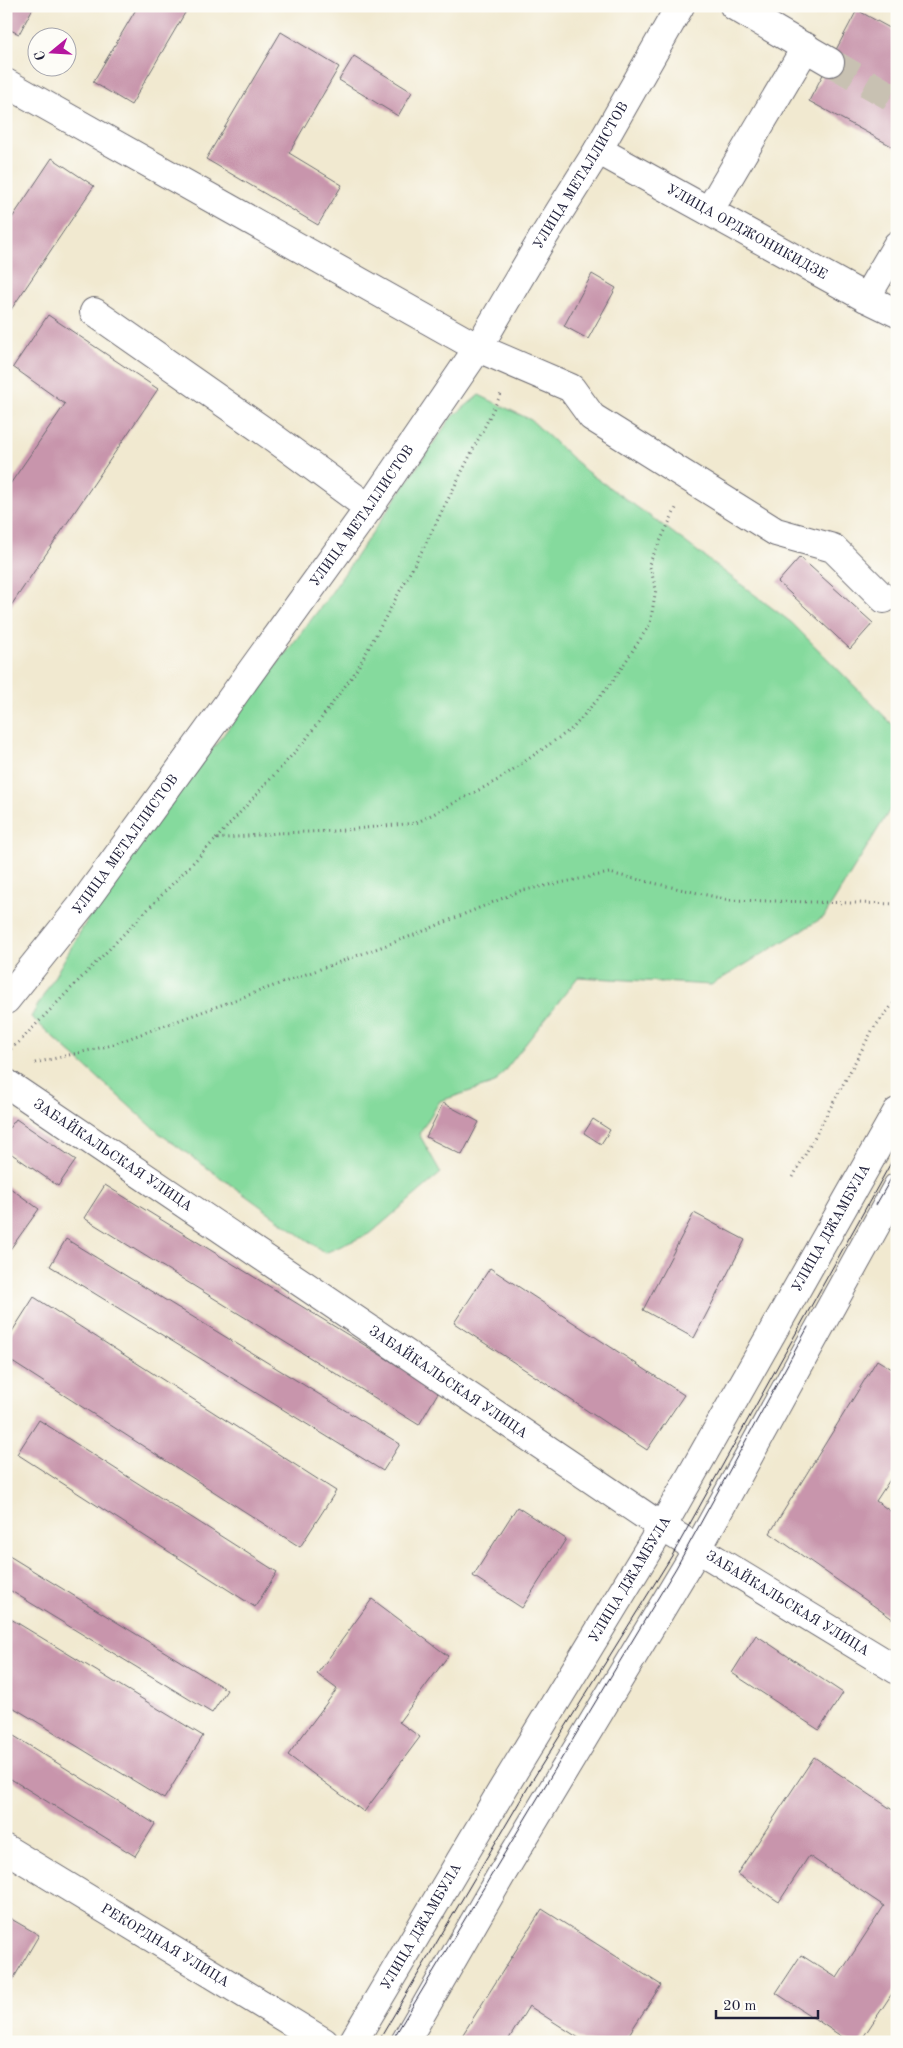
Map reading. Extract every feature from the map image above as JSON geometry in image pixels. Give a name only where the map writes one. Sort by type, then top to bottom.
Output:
[{"type":"street","name":"УЛИЦА МЕТАЛЛИСТОВ","points":[[6,1000],[82,905],[369,508],[478,348],[541,240],[598,150],[680,6]]},
{"type":"street","points":[[734,6],[830,62]]},
{"type":"street","points":[[709,211],[806,47]]},
{"type":"street","points":[[6,83],[478,348],[571,388],[592,417],[776,532],[834,548],[884,599]]},
{"type":"street","name":"УЛИЦА ОРДЖОНИКИДЗЕ","points":[[598,150],[866,298],[897,313]]},
{"type":"street","points":[[866,298],[897,245]]},
{"type":"street","points":[[94,312],[274,438],[369,508]]},
{"type":"street","name":"ЗАБАЙКАЛЬСКАЯ УЛИЦА","points":[[6,1083],[662,1527],[897,1670]]},
{"type":"street","name":"УЛИЦА ДЖАМБУЛА","points":[[353,2042],[501,1792],[662,1527],[897,1112]]},
{"type":"street","points":[[405,2042],[500,1877],[698,1548],[897,1187]]},
{"type":"street","name":"РЕКОРДНАЯ УЛИЦА","points":[[6,1849],[324,2042]]},
{"type":"path","points":[[6,1052],[19,1042],[216,839],[304,742],[356,671],[424,547],[515,365]]},
{"type":"path","points":[[216,839],[278,833],[334,832],[416,823],[498,780],[573,728],[613,681],[650,624],[656,589],[649,564],[691,478]]},
{"type":"path","points":[[28,1065],[108,1046],[414,935],[520,891],[609,873],[729,900],[897,904]]},
{"type":"path","points":[[793,1177],[873,1029],[897,999]]},
{"type":"green space","points":[[479,395],[531,420],[586,471],[668,529],[792,623],[897,729],[897,798],[824,917],[711,985],[578,977],[495,1083],[440,1101],[419,1134],[441,1173],[371,1233],[325,1253],[159,1133],[31,1017],[104,891],[327,599],[450,419]]},
{"type":"building","points":[[6,6],[34,6],[19,34],[6,28]]},
{"type":"building","points":[[138,6],[189,6],[131,105],[93,82]]},
{"type":"building","points":[[857,10],[897,32],[897,149],[809,101]]},
{"type":"building","points":[[281,32],[339,67],[289,153],[342,185],[318,225],[206,159]]},
{"type":"building","points":[[354,56],[412,92],[398,116],[339,80]]},
{"type":"building","points":[[52,158],[94,186],[6,317],[6,227]]},
{"type":"building","points":[[592,274],[616,288],[588,339],[564,326]]},
{"type":"building","points":[[48,315],[158,389],[6,613],[6,490],[65,404],[13,367]]},
{"type":"building","points":[[800,557],[873,623],[850,649],[778,582]]},
{"type":"building","points":[[443,1103],[479,1122],[462,1155],[426,1137]]},
{"type":"building","points":[[16,1119],[76,1160],[58,1186],[6,1150],[6,1132]]},
{"type":"building","points":[[593,1119],[610,1130],[601,1144],[584,1133]]},
{"type":"building","points":[[6,1185],[39,1209],[6,1255]]},
{"type":"building","points":[[105,1185],[439,1391],[419,1425],[84,1218]]},
{"type":"building","points":[[694,1213],[745,1240],[694,1338],[643,1310]]},
{"type":"building","points":[[66,1239],[400,1444],[383,1471],[50,1266]]},
{"type":"building","points":[[490,1268],[684,1395],[647,1450],[454,1323]]},
{"type":"building","points":[[34,1297],[336,1491],[300,1547],[6,1358],[6,1341]]},
{"type":"building","points":[[877,1360],[897,1372],[897,1469],[876,1501],[897,1516],[897,1622],[770,1533]]},
{"type":"building","points":[[39,1420],[277,1572],[255,1607],[17,1454]]},
{"type":"building","points":[[517,1507],[566,1539],[522,1608],[473,1576]]},
{"type":"building","points":[[6,1554],[227,1690],[212,1713],[6,1588]]},
{"type":"building","points":[[372,1599],[448,1656],[399,1722],[420,1737],[364,1812],[288,1755],[337,1689],[317,1674]]},
{"type":"building","points":[[6,1616],[203,1736],[164,1799],[6,1703]]},
{"type":"building","points":[[756,1635],[843,1693],[819,1730],[732,1673]]},
{"type":"building","points":[[6,1731],[155,1824],[135,1856],[6,1776]]},
{"type":"building","points":[[814,1757],[897,1813],[897,1986],[860,2042],[850,2042],[776,1993],[801,1955],[837,1978],[884,1906],[809,1856],[779,1902],[737,1874]]},
{"type":"building","points":[[542,1909],[661,1985],[624,2042],[585,2042],[529,2006],[507,2042],[458,2042]]},
{"type":"building","points":[[6,1916],[39,1935],[12,1981],[6,1977]]},
{"type":"tunnel","points":[[830,62],[897,100]]},
{"type":"tram line","points":[[378,2042],[533,1779],[673,1554],[897,1152]]},
{"type":"tram line","points":[[876,1205],[897,1168]]},
{"type":"tram line","points":[[391,2042],[676,1568],[808,1327]]}]
